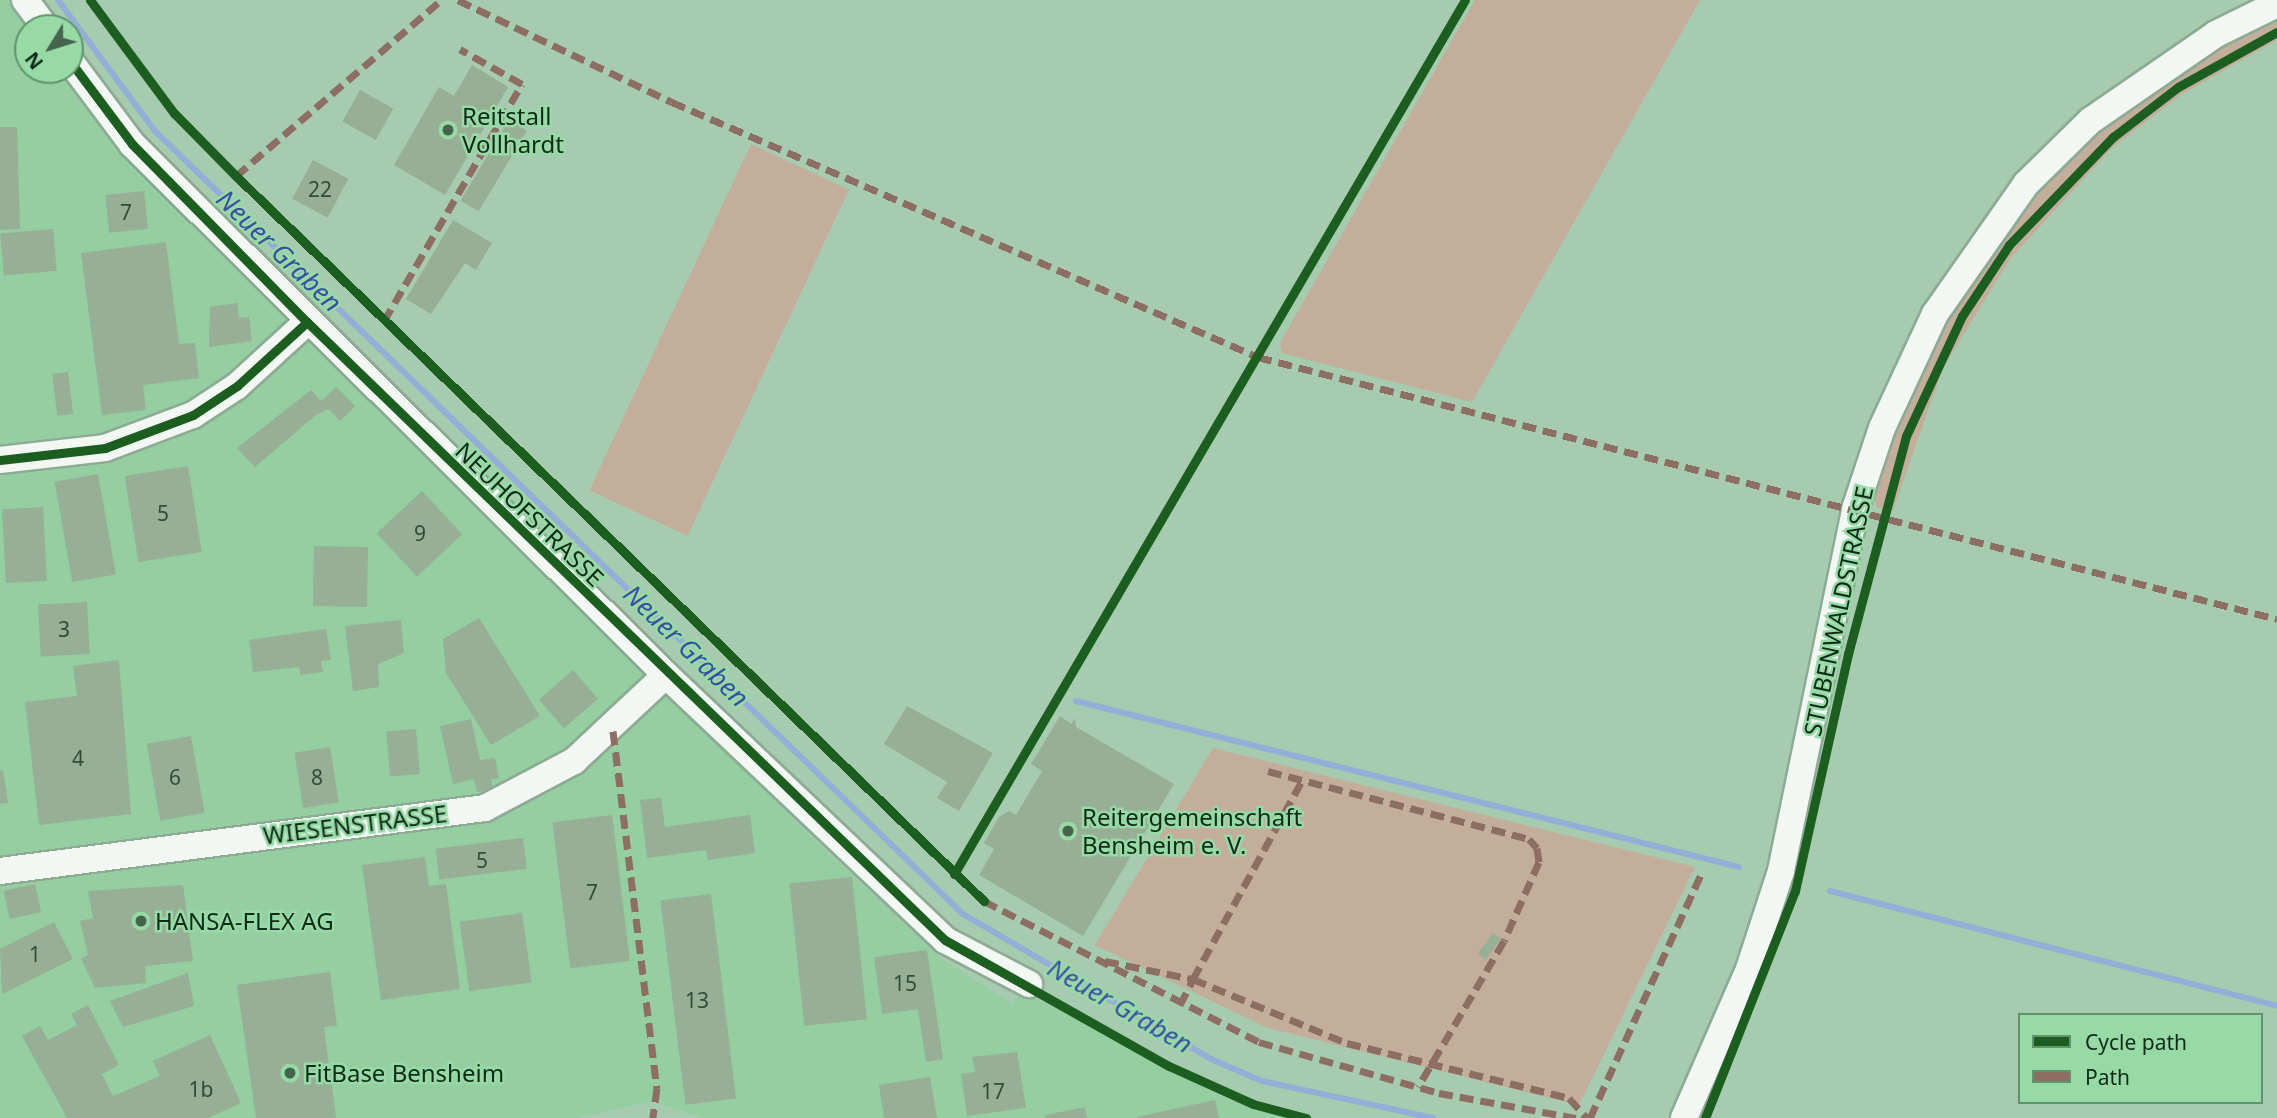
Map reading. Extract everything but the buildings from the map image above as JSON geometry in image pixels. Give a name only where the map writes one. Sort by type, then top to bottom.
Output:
[{"type":"street","name":"STUBENWALDSTRASSE","points":[[1684,1118],[1749,969],[1781,871],[1855,509],[1882,428],[1935,314],[2026,184],[2090,121],[2216,34],[2277,5]]},
{"type":"street","name":"NEUHOFSTRASSE","points":[[84,80],[132,144],[307,322],[666,675],[944,940],[1029,984]]},
{"type":"street","points":[[0,460],[105,448],[193,415],[237,386],[307,322]]},
{"type":"street","name":"WIESENSTRASSE","points":[[0,871],[485,808],[575,761],[666,675]]},
{"type":"shaded area","points":[[0,0],[15,0],[25,14],[14,14],[14,84],[80,84],[677,685],[797,823],[941,959],[1013,1004],[1022,991],[1220,1096],[1285,1118],[704,1118],[652,1101],[576,1118],[0,1118]]},
{"type":"shaded area","points":[[1475,0],[1700,0],[1472,402],[1282,353],[1280,343]]},
{"type":"shaded area","points":[[2277,15],[2277,40],[2182,94],[2113,147],[2010,259],[1943,368],[1893,510],[1878,508],[1870,493],[1896,413],[1943,316],[2056,165],[2164,77]]},
{"type":"shaded area","points":[[751,144],[849,190],[687,536],[590,490]]},
{"type":"shaded area","points":[[1213,748],[1695,867],[1579,1105],[1268,1028],[1095,945]]},
{"type":"waterway","name":"Neuer Graben","points":[[58,0],[155,131],[963,914],[1211,1059],[1262,1081],[1433,1118]]},
{"type":"waterway","points":[[1076,701],[1739,867]]},
{"type":"waterway","points":[[1830,891],[2277,1006]]},
{"type":"marked path","points":[[236,176],[441,0]]},
{"type":"marked path","points":[[458,0],[672,102],[1258,357],[2277,619]]},
{"type":"marked path","points":[[384,321],[522,84],[460,49]]},
{"type":"marked path","points":[[613,731],[657,1088],[653,1118]]},
{"type":"marked path","points":[[1268,771],[1529,839],[1537,848],[1539,862],[1504,941],[1418,1087]]},
{"type":"marked path","points":[[1105,961],[1193,979],[1304,777]]},
{"type":"marked path","points":[[1590,1118],[1702,872]]},
{"type":"marked path","points":[[984,901],[1259,1042],[1439,1093],[1576,1118]]},
{"type":"marked path","points":[[1180,1005],[1193,979],[1347,1043],[1569,1098],[1587,1118]]},
{"type":"cycle path","points":[[90,0],[174,113],[236,176],[984,901]]},
{"type":"cycle path","points":[[954,874],[1465,0]]},
{"type":"cycle path","points":[[1705,1118],[1795,891],[1848,654],[1906,436],[1962,316],[2009,245],[2113,137],[2178,87],[2277,32]]},
{"type":"cycle path","points":[[84,80],[132,144],[307,322],[945,940],[1169,1066],[1253,1104],[1306,1118]]},
{"type":"cycle path","points":[[0,460],[105,448],[193,415],[237,386],[307,322]]},
{"type":"place","name":"Reitstall Vollhardt","points":[[448,130]]},
{"type":"place","name":"Reitergemeinschaft Bensheim e. V.","points":[[1068,831]]},
{"type":"place","name":"HANSA-FLEX AG","points":[[141,921]]},
{"type":"place","name":"FitBase Bensheim","points":[[290,1073]]}]
